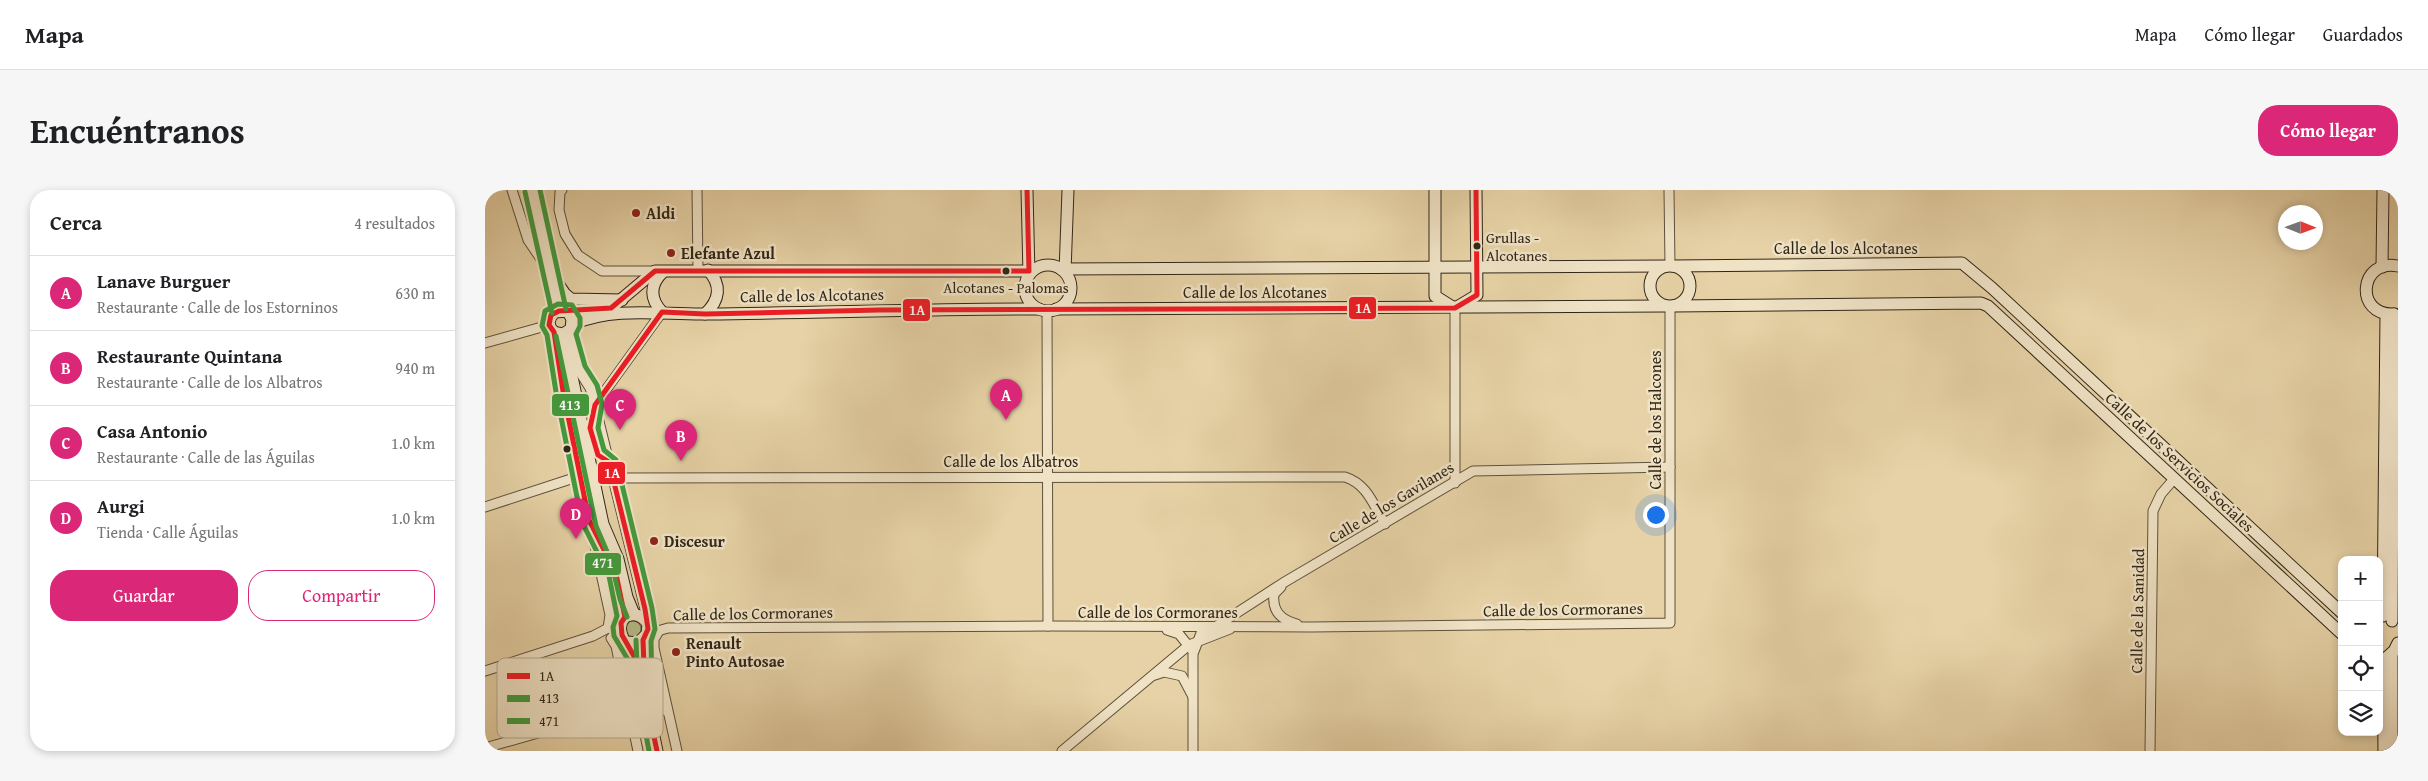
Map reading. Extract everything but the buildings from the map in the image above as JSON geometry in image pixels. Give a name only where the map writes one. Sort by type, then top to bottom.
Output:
[{"type":"street","points":[[512,190],[528,240],[565,294],[571,299],[621,300]]},
{"type":"street","points":[[532,190],[549,271],[563,312],[573,319],[561,330],[554,344],[610,615],[608,628]]},
{"type":"street","name":"Calle de los Alcotanes","points":[[562,190],[560,192],[559,210],[565,234],[577,255],[602,271],[1030,273]]},
{"type":"street","points":[[697,190],[703,270]]},
{"type":"street","points":[[1027,190],[1030,273],[1025,287],[1031,304],[1047,310],[1064,305],[1069,298],[1070,280],[1064,270],[1068,190]]},
{"type":"street","points":[[1435,190],[1435,296],[1455,308]]},
{"type":"street","points":[[1455,308],[1477,295],[1476,190]]},
{"type":"street","points":[[1669,190],[1670,266]]},
{"type":"street","points":[[2382,266],[2383,190]]},
{"type":"street","name":"Calle de los Alcotanes","points":[[1064,270],[1962,263],[2006,301]]},
{"type":"street","points":[[1030,273],[1040,266],[1049,264],[1064,270]]},
{"type":"street","points":[[1670,266],[1684,271],[1689,282],[1688,295],[1684,300],[1670,306],[1655,300],[1649,289],[1651,276],[1660,268],[1670,266]]},
{"type":"street","points":[[2398,266],[2382,266],[2371,275],[2366,289],[2371,304],[2379,311],[2393,314],[2385,618],[2398,632]]},
{"type":"street","name":"Calle de los Alcotanes","points":[[703,270],[715,278],[719,290],[714,306],[705,314]]},
{"type":"street","points":[[619,658],[616,646],[620,639],[619,627],[645,609],[590,388],[578,369],[561,330],[551,315],[563,312],[611,308],[660,271]]},
{"type":"street","points":[[595,404],[662,312],[656,306],[652,293],[655,279],[660,271]]},
{"type":"street","name":"Calle de los Servicios Sociales","points":[[2006,301],[2338,609]]},
{"type":"street","name":"Calle de los Alcotanes","points":[[561,330],[587,318],[630,312],[705,314],[1981,303],[1995,312]]},
{"type":"street","name":"Calle de los Halcones","points":[[1670,306],[1670,623]]},
{"type":"street","points":[[1455,308],[1455,483]]},
{"type":"street","points":[[1047,310],[1048,626]]},
{"type":"street","name":"Calle de los Servicios Sociales","points":[[1995,312],[2338,630]]},
{"type":"street","points":[[485,344],[561,330]]},
{"type":"street","points":[[561,330],[603,524],[616,574],[631,618],[649,629],[645,637],[638,643],[593,636]]},
{"type":"street","name":"Calle de los Gavilanes","points":[[1062,751],[1193,643],[1201,633],[1215,627],[1283,584],[1473,471],[1670,467]]},
{"type":"street","points":[[485,507],[580,476]]},
{"type":"street","name":"Calle de los Albatros","points":[[613,478],[1345,477],[1357,481],[1363,486],[1385,524]]},
{"type":"street","name":"Calle de la Sanidad","points":[[2150,751],[2153,510],[2161,494],[2174,479]]},
{"type":"street","points":[[589,520],[616,574]]},
{"type":"street","points":[[603,524],[619,559],[631,618]]},
{"type":"street","points":[[599,563],[606,565],[616,574]]},
{"type":"street","points":[[1283,584],[1275,594],[1274,600],[1280,617],[1311,627]]},
{"type":"street","points":[[523,658],[593,636],[631,618]]},
{"type":"street","name":"Calle de los Cormoranes","points":[[645,637],[669,628],[1048,626],[1161,628],[1670,623]]},
{"type":"street","name":"Calle de los Gavilanes","points":[[1193,643],[1235,627]]},
{"type":"street","points":[[1161,628],[1179,634],[1193,643],[1193,751]]},
{"type":"street","points":[[656,658],[654,639],[659,631]]},
{"type":"street","points":[[645,637],[645,658]]},
{"type":"street","points":[[620,639],[635,654],[636,658]]},
{"type":"street","points":[[635,654],[635,658]]},
{"type":"street","points":[[2384,751],[2388,654]]},
{"type":"street","points":[[2388,654],[2392,751]]},
{"type":"street","points":[[485,670],[497,666]]},
{"type":"street","points":[[1152,676],[1164,672],[1182,676],[1193,699]]},
{"type":"street","points":[[663,687],[677,751]]},
{"type":"street","points":[[663,706],[670,717]]},
{"type":"street","name":"Calle de los Gavilanes","points":[[1071,751],[1085,732]]},
{"type":"street","points":[[485,748],[519,738]]},
{"type":"street","points":[[635,738],[638,751]]},
{"type":"street","points":[[654,738],[657,751]]},
{"type":"green space","points":[[630,621],[636,621],[641,626],[639,635],[630,637],[625,632],[625,626]]},
{"type":"transit line","name":"471","points":[[540,190],[566,309]]},
{"type":"transit line","name":"1A","points":[[635,658],[622,635],[621,623],[625,617],[616,574],[589,520],[563,391],[554,332],[549,325],[551,315],[559,311],[611,308],[655,271],[1029,271],[1027,190]]},
{"type":"transit line","name":"1A","points":[[644,658],[643,640],[648,629],[645,609],[609,462],[598,455],[590,428],[595,405],[662,312],[705,314],[879,310],[1455,308],[1477,295],[1476,190]]},
{"type":"transit line","name":"413","points":[[525,192],[552,313]]},
{"type":"transit line","name":"471","points":[[627,658],[614,636],[613,627],[617,616],[609,576],[582,522],[556,392],[547,335],[542,326],[545,311],[558,304],[572,305],[580,318],[580,326],[576,334],[585,366],[597,385],[602,404],[598,428],[604,450],[616,460],[652,608],[655,629],[651,641],[651,658]]},
{"type":"transit line","name":"413","points":[[556,336],[596,526],[611,561],[620,599],[627,617]]},
{"type":"transit line","name":"413","points":[[636,640],[637,658]]},
{"type":"transit line","name":"413","points":[[647,738],[649,751]]},
{"type":"transit line","name":"1A","points":[[654,738],[657,751]]},
{"type":"place","name":"Aldi","points":[[636,213]]},
{"type":"place","name":"Grullas - Alcotanes","points":[[1477,246]]},
{"type":"place","name":"Elefante Azul","points":[[671,253]]},
{"type":"place","name":"Alcotanes - Palomas","points":[[1006,271]]},
{"type":"place","name":"Lanave Burguer","points":[[1006,420]]},
{"type":"place","name":"Casa Antonio","points":[[620,430]]},
{"type":"place","name":"Restaurante Quintana","points":[[681,461]]},
{"type":"place","name":"Aurgi","points":[[576,539]]},
{"type":"place","name":"Discesur","points":[[654,541]]},
{"type":"place","name":"Renault Pinto Autosae","points":[[676,652]]}]
